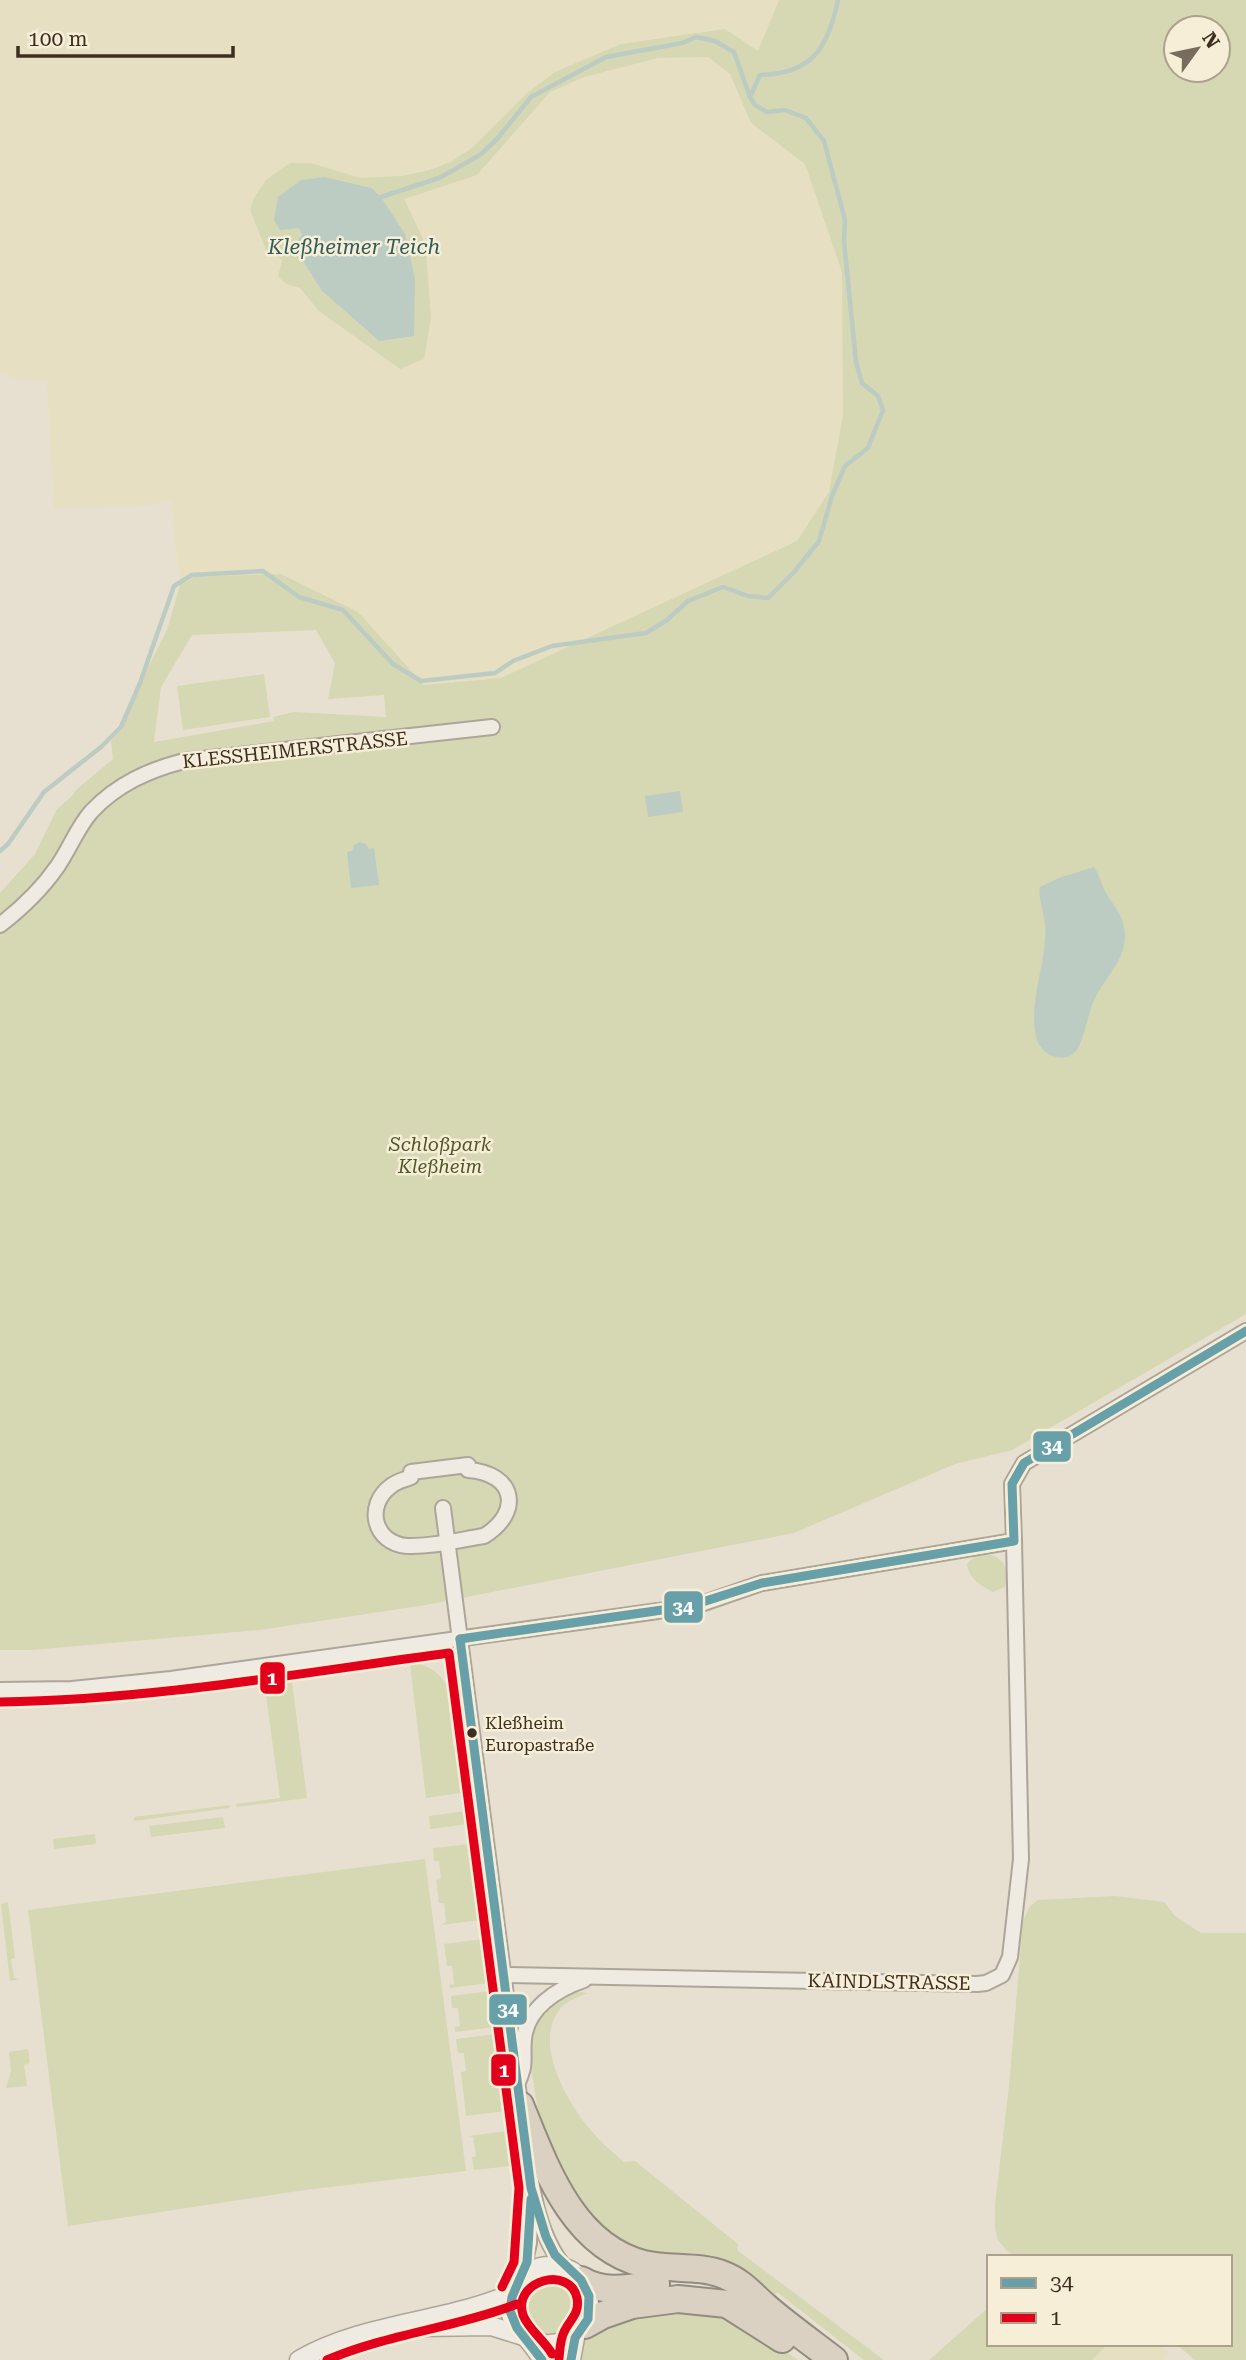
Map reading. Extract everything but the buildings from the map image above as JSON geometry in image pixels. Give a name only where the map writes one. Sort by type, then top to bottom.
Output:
[{"type":"highway","points":[[519,2094],[558,2190],[573,2213],[598,2240],[645,2264],[704,2270],[724,2275],[750,2291],[834,2360]]},
{"type":"highway","points":[[573,2274],[597,2288],[609,2290],[660,2283],[693,2282],[722,2286],[765,2306]]},
{"type":"highway","points":[[580,2331],[603,2315],[632,2305],[678,2299],[727,2304],[776,2334],[810,2360]]},
{"type":"street","name":"KLESSHEIMERSTRASSE","points":[[0,925],[31,900],[57,868],[91,813],[131,779],[158,767],[184,761],[492,727]]},
{"type":"street","name":"KAINDLSTRASSE","points":[[503,1975],[977,1984],[1002,1975],[1010,1957],[1021,1859],[1013,1484],[1024,1463],[1246,1331]]},
{"type":"street","points":[[468,1465],[468,1470],[480,1471],[502,1483],[508,1491],[510,1507],[503,1521],[484,1536],[447,1542],[405,1546],[390,1541],[381,1534],[375,1522],[374,1512],[383,1494],[399,1481],[411,1478],[411,1472],[468,1465]]},
{"type":"street","points":[[443,1508],[531,2188],[529,2243],[517,2286],[510,2300],[510,2315],[517,2330],[542,2360]]},
{"type":"street","points":[[0,1690],[72,1689],[171,1679],[690,1606],[762,1583],[1014,1541]]},
{"type":"street","name":"KAINDLSTRASSE","points":[[519,2094],[525,2065],[524,2038],[533,2015],[543,2002],[558,1990],[589,1978]]},
{"type":"street","points":[[531,2188],[546,2237],[555,2255],[573,2274],[590,2304],[570,2360]]},
{"type":"street","points":[[299,2360],[342,2339],[488,2304],[541,2267],[573,2274]]},
{"type":"street","points":[[388,2328],[477,2325],[503,2329],[553,2346],[580,2331]]},
{"type":"shaded area","points":[[0,0],[779,0],[758,51],[725,29],[526,94],[472,148],[450,162],[402,176],[383,178],[360,178],[311,163],[250,211],[266,250],[282,260],[281,270],[287,284],[300,288],[319,311],[400,369],[425,243],[403,199],[477,175],[550,92],[584,77],[658,58],[708,57],[730,74],[751,123],[805,163],[842,272],[843,415],[829,492],[797,541],[501,678],[424,685],[358,612],[195,577],[180,585],[171,501],[153,505],[54,508],[47,380],[24,380],[0,374]]},
{"type":"shaded area","points":[[1106,2346],[1160,2346],[1169,2353],[1163,2360],[1092,2360]]},
{"type":"green space","name":"Schloßpark Kleßheim","points":[[779,0],[1246,0],[1246,1314],[1012,1450],[955,1464],[794,1533],[426,1605],[260,1630],[32,1650],[0,1650],[0,893],[35,854],[57,809],[113,759],[111,741],[167,630],[180,585],[195,577],[281,574],[358,612],[424,685],[501,678],[797,541],[829,492],[843,415],[842,272],[805,164],[751,123],[730,74],[708,57],[658,58],[584,77],[550,92],[477,175],[404,199],[425,243],[431,317],[424,359],[400,369],[319,311],[300,288],[287,284],[278,277],[282,260],[266,250],[250,210],[254,198],[266,180],[290,163],[311,163],[360,178],[402,176],[429,170],[450,162],[472,148],[526,94],[555,72],[621,44],[725,29],[758,51]],"holes":[[[325,177],[372,188],[381,197],[405,235],[379,341],[322,291],[293,246],[302,235],[299,228]],[[316,630],[335,663],[328,699],[384,695],[386,717],[294,712],[273,717],[274,721],[154,742],[161,687],[192,635]]]},
{"type":"green space","points":[[264,674],[270,717],[183,730],[177,686]]},
{"type":"green space","points":[[984,1554],[996,1557],[1004,1564],[1007,1575],[1005,1587],[993,1592],[970,1574],[967,1564],[974,1557]]},
{"type":"green space","points":[[410,1664],[434,1670],[444,1681],[455,1704],[449,1705],[453,1745],[461,1750],[463,1776],[459,1779],[460,1793],[426,1798]]},
{"type":"green space","points":[[260,1674],[291,1674],[307,1798],[237,1807],[236,1804],[280,1798],[264,1681],[255,1682],[255,1679]]},
{"type":"green space","points":[[239,1678],[242,1683],[122,1698],[119,1696],[121,1692]]},
{"type":"green space","points":[[230,1805],[229,1808],[134,1821],[134,1817]]},
{"type":"green space","points":[[467,1811],[469,1824],[430,1829],[429,1816]]},
{"type":"green space","points":[[223,1817],[225,1828],[151,1837],[149,1826]]},
{"type":"green space","points":[[95,1834],[96,1844],[54,1849],[53,1839]]},
{"type":"green space","points":[[471,1844],[481,1920],[441,1925],[446,1922],[444,1903],[439,1903],[436,1880],[441,1879],[439,1861],[434,1861],[433,1848]]},
{"type":"green space","points":[[425,1859],[466,2171],[305,2190],[68,2226],[28,1910]]},
{"type":"green space","points":[[1115,1896],[1164,1902],[1175,1916],[1201,1933],[1246,1933],[1246,2360],[1195,2360],[1178,2346],[1232,2346],[1232,2255],[1014,2255],[998,2240],[995,2204],[1009,2086],[1023,1921],[1030,1906],[1038,1900]]},
{"type":"green space","points":[[8,1902],[15,1958],[11,1959],[14,1978],[19,1979],[10,1981],[1,1904]]},
{"type":"green space","points":[[483,1939],[489,1983],[450,1988],[449,1985],[454,1984],[452,1966],[447,1966],[444,1944]]},
{"type":"green space","points":[[490,1991],[495,2027],[455,2032],[455,2027],[460,2026],[458,2008],[452,2008],[451,1996]]},
{"type":"green space","points":[[588,1993],[569,2001],[560,2009],[552,2024],[550,2040],[558,2076],[586,2124],[624,2162],[635,2161],[738,2244],[737,2250],[884,2360],[864,2360],[777,2292],[773,2300],[664,2261],[595,2231],[542,2135],[529,2056],[530,2039],[547,2010],[567,1994]]},
{"type":"green space","points":[[496,2034],[506,2111],[466,2116],[461,2072],[466,2071],[464,2053],[458,2053],[456,2039]]},
{"type":"green space","points":[[28,2049],[30,2063],[24,2065],[27,2086],[6,2088],[11,2071],[9,2052]]},
{"type":"green space","points":[[507,2131],[511,2166],[474,2170],[472,2157],[476,2156],[473,2137],[469,2136]]},
{"type":"green space","points":[[550,2277],[567,2282],[575,2290],[580,2307],[575,2324],[567,2332],[550,2337],[533,2332],[525,2324],[520,2307],[525,2290],[533,2282]]},
{"type":"green space","points":[[987,2309],[987,2346],[1106,2346],[1092,2360],[929,2360]]},
{"type":"green space","points":[[728,2311],[798,2360],[576,2360],[591,2331],[610,2319],[642,2313]]},
{"type":"water","name":"Kleßheimer Teich","points":[[325,177],[372,188],[405,234],[415,279],[414,336],[379,341],[322,291],[293,246],[302,235],[299,228],[280,230],[274,220],[278,197],[301,180]]},
{"type":"water","points":[[680,791],[683,812],[648,817],[645,796]]},
{"type":"water","points":[[360,842],[366,844],[369,849],[374,848],[379,885],[351,888],[347,852],[352,851],[354,845]]},
{"type":"water","points":[[1094,867],[1123,921],[1124,943],[1119,959],[1093,1002],[1079,1046],[1072,1055],[1060,1058],[1045,1052],[1038,1041],[1035,1027],[1034,1011],[1045,934],[1040,887]]},
{"type":"waterway","points":[[0,851],[8,844],[44,792],[101,747],[121,727],[140,683],[174,586],[192,575],[263,571],[299,597],[343,610],[393,664],[421,681],[495,673],[513,661],[552,646],[646,633],[667,620],[688,601],[723,587],[748,596],[768,598],[795,571],[819,541],[832,496],[845,466],[868,448],[883,410],[878,396],[862,383],[856,362],[844,241],[845,220],[824,141],[806,118],[785,110],[767,112],[755,105],[750,97],[760,75],[793,70],[815,55],[829,32],[838,0]]},
{"type":"waterway","points":[[381,197],[439,178],[480,155],[497,139],[531,97],[606,57],[682,43],[696,37],[715,41],[734,52],[750,97]]},
{"type":"transit line","name":"34","points":[[460,1639],[690,1606],[762,1583],[1014,1541],[1012,1484],[1024,1463],[1246,1331]]},
{"type":"transit line","name":"34","points":[[460,1639],[531,2188],[546,2237],[555,2255],[581,2280],[589,2296],[588,2319],[575,2338],[571,2360]]},
{"type":"transit line","name":"1","points":[[0,1702],[169,1691],[449,1653],[519,2188],[514,2262],[502,2287]]},
{"type":"transit line","name":"34","points":[[531,2199],[527,2262],[512,2297],[510,2311],[517,2328],[542,2360]]},
{"type":"transit line","name":"1","points":[[552,2354],[525,2320],[522,2303],[533,2286],[554,2280],[564,2282],[572,2288],[578,2304],[563,2335],[559,2358]]},
{"type":"transit line","name":"1","points":[[327,2360],[373,2344],[517,2304]]},
{"type":"place","name":"Kleßheim Europastraße","points":[[472,1733]]}]
